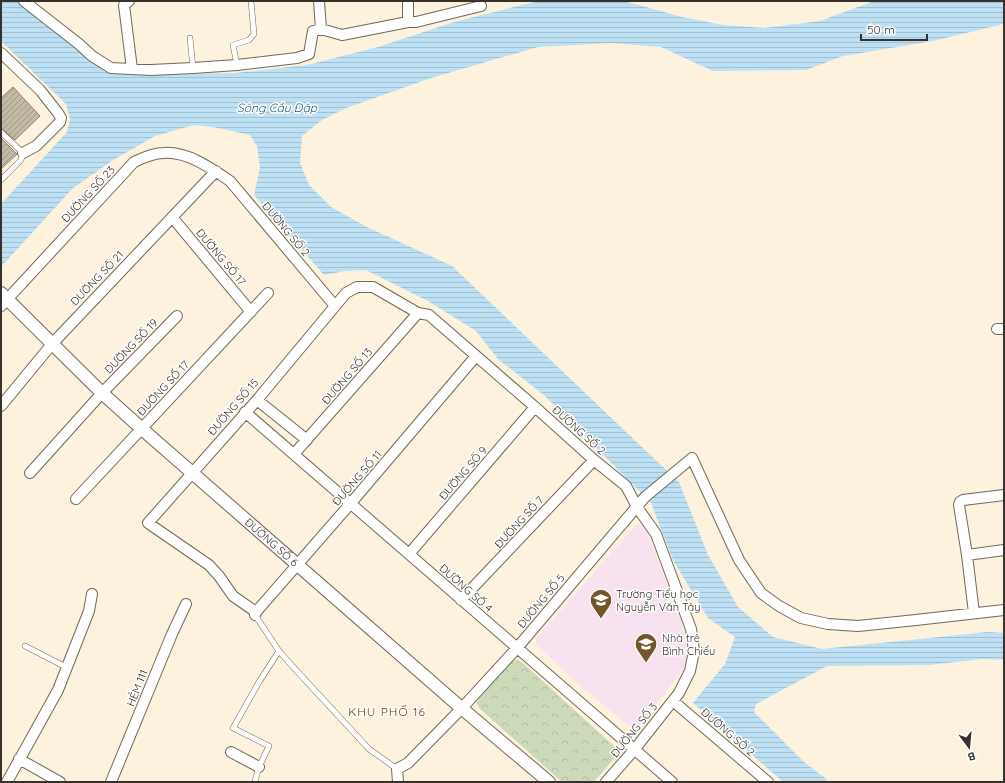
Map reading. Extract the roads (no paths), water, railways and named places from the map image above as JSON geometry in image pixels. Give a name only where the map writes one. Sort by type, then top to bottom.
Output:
[{"type":"street","points":[[24,1],[92,56],[111,68],[132,69],[193,68],[237,65],[297,58],[309,54],[313,31],[321,29],[342,35],[408,22],[416,22],[480,4]]},
{"type":"street","points":[[129,1],[124,5],[132,69]]},
{"type":"street","points":[[319,1],[321,29]]},
{"type":"street","points":[[408,1],[408,22]]},
{"type":"street","points":[[1,53],[40,90],[61,118],[60,122],[36,146],[23,153]]},
{"type":"street","name":"ĐƯỜNG SỐ 23","points":[[3,299],[134,162],[148,156],[163,153],[179,154],[216,171]]},
{"type":"street","name":"ĐƯỜNG SỐ 21","points":[[1,406],[52,344],[216,171]]},
{"type":"street","name":"ĐƯỜNG SỐ 2","points":[[216,171],[230,181],[335,306],[346,293],[357,287],[373,287],[418,313],[428,315],[594,460],[626,486],[637,507],[656,534],[691,629],[694,651],[690,671],[676,697],[768,782]]},
{"type":"street","name":"ĐƯỜNG SỐ 17","points":[[172,217],[250,312]]},
{"type":"street","name":"ĐƯỜNG SỐ 17","points":[[76,499],[268,293]]},
{"type":"street","name":"ĐƯỜNG SỐ 6","points":[[3,299],[142,429],[549,782]]},
{"type":"street","name":"ĐƯỜNG SỐ 15","points":[[256,613],[233,596],[209,565],[148,523],[257,400],[335,306]]},
{"type":"street","name":"ĐƯỜNG SỐ 13","points":[[294,454],[418,313]]},
{"type":"street","name":"ĐƯỜNG SỐ 19","points":[[30,473],[102,392],[177,316]]},
{"type":"street","name":"ĐƯỜNG SỐ 11","points":[[256,613],[476,356]]},
{"type":"street","points":[[257,400],[307,440]]},
{"type":"street","name":"ĐƯỜNG SỐ 9","points":[[409,554],[535,407]]},
{"type":"street","name":"ĐƯỜNG SỐ 4","points":[[245,412],[672,782]]},
{"type":"street","name":"ĐƯỜNG SỐ 5","points":[[397,769],[408,763],[462,708],[517,648],[645,497],[692,458],[739,560],[761,593],[779,606],[801,618],[828,624],[858,626],[974,613]]},
{"type":"street","name":"ĐƯỜNG SỐ 7","points":[[461,600],[594,460]]},
{"type":"street","points":[[1004,495],[963,500],[959,505],[974,613],[1004,610]]},
{"type":"street","points":[[967,555],[1004,550]]},
{"type":"street","points":[[7,782],[58,690],[89,611],[92,594]]},
{"type":"street","name":"HẺM 111","points":[[112,782],[172,634],[186,604]]},
{"type":"street","name":"ĐƯỜNG SỐ 3","points":[[606,782],[634,750],[676,697]]},
{"type":"street","points":[[231,752],[259,767]]},
{"type":"street","points":[[19,759],[60,782]]},
{"type":"street","points":[[397,769],[398,782]]},
{"type":"lane","points":[[237,65],[233,46],[249,40],[254,34],[251,1]]},
{"type":"lane","points":[[190,38],[193,68]]},
{"type":"lane","points":[[1,132],[23,153],[21,160],[1,180]]},
{"type":"lane","points":[[256,613],[279,651],[369,749],[397,769]]},
{"type":"lane","points":[[25,646],[66,667]]},
{"type":"lane","points":[[256,782],[259,767],[269,746],[233,728],[259,682],[279,651]]},
{"type":"water","name":"Sông Cầu Đập","points":[[1,1],[17,1],[96,65],[109,71],[138,74],[235,73],[307,65],[378,47],[454,22],[542,1],[624,1],[682,17],[723,25],[764,28],[820,21],[874,1],[1004,1],[1004,23],[999,25],[933,41],[843,56],[806,70],[713,71],[661,47],[611,43],[538,47],[431,78],[346,108],[322,120],[302,136],[300,163],[309,185],[331,207],[367,227],[452,266],[679,482],[708,555],[738,607],[773,637],[822,649],[988,632],[1004,633],[1004,660],[982,659],[929,665],[827,666],[756,704],[754,712],[804,762],[828,782],[783,782],[693,703],[725,664],[735,637],[708,618],[673,560],[651,503],[545,396],[498,359],[476,331],[428,301],[366,270],[345,271],[324,275],[254,195],[260,168],[257,146],[250,135],[213,127],[194,125],[155,136],[113,160],[72,189],[1,267],[1,204],[67,132],[70,119],[66,104],[1,41]]},
{"type":"place","name":"Trường Tiểu học Nguyễn Văn Tây","points":[[601,620]]},
{"type":"place","name":"Nhà trẻ Bình Chiểu","points":[[646,664]]},
{"type":"district","name":"KHU PHỐ 16","points":[[387,711]]}]
